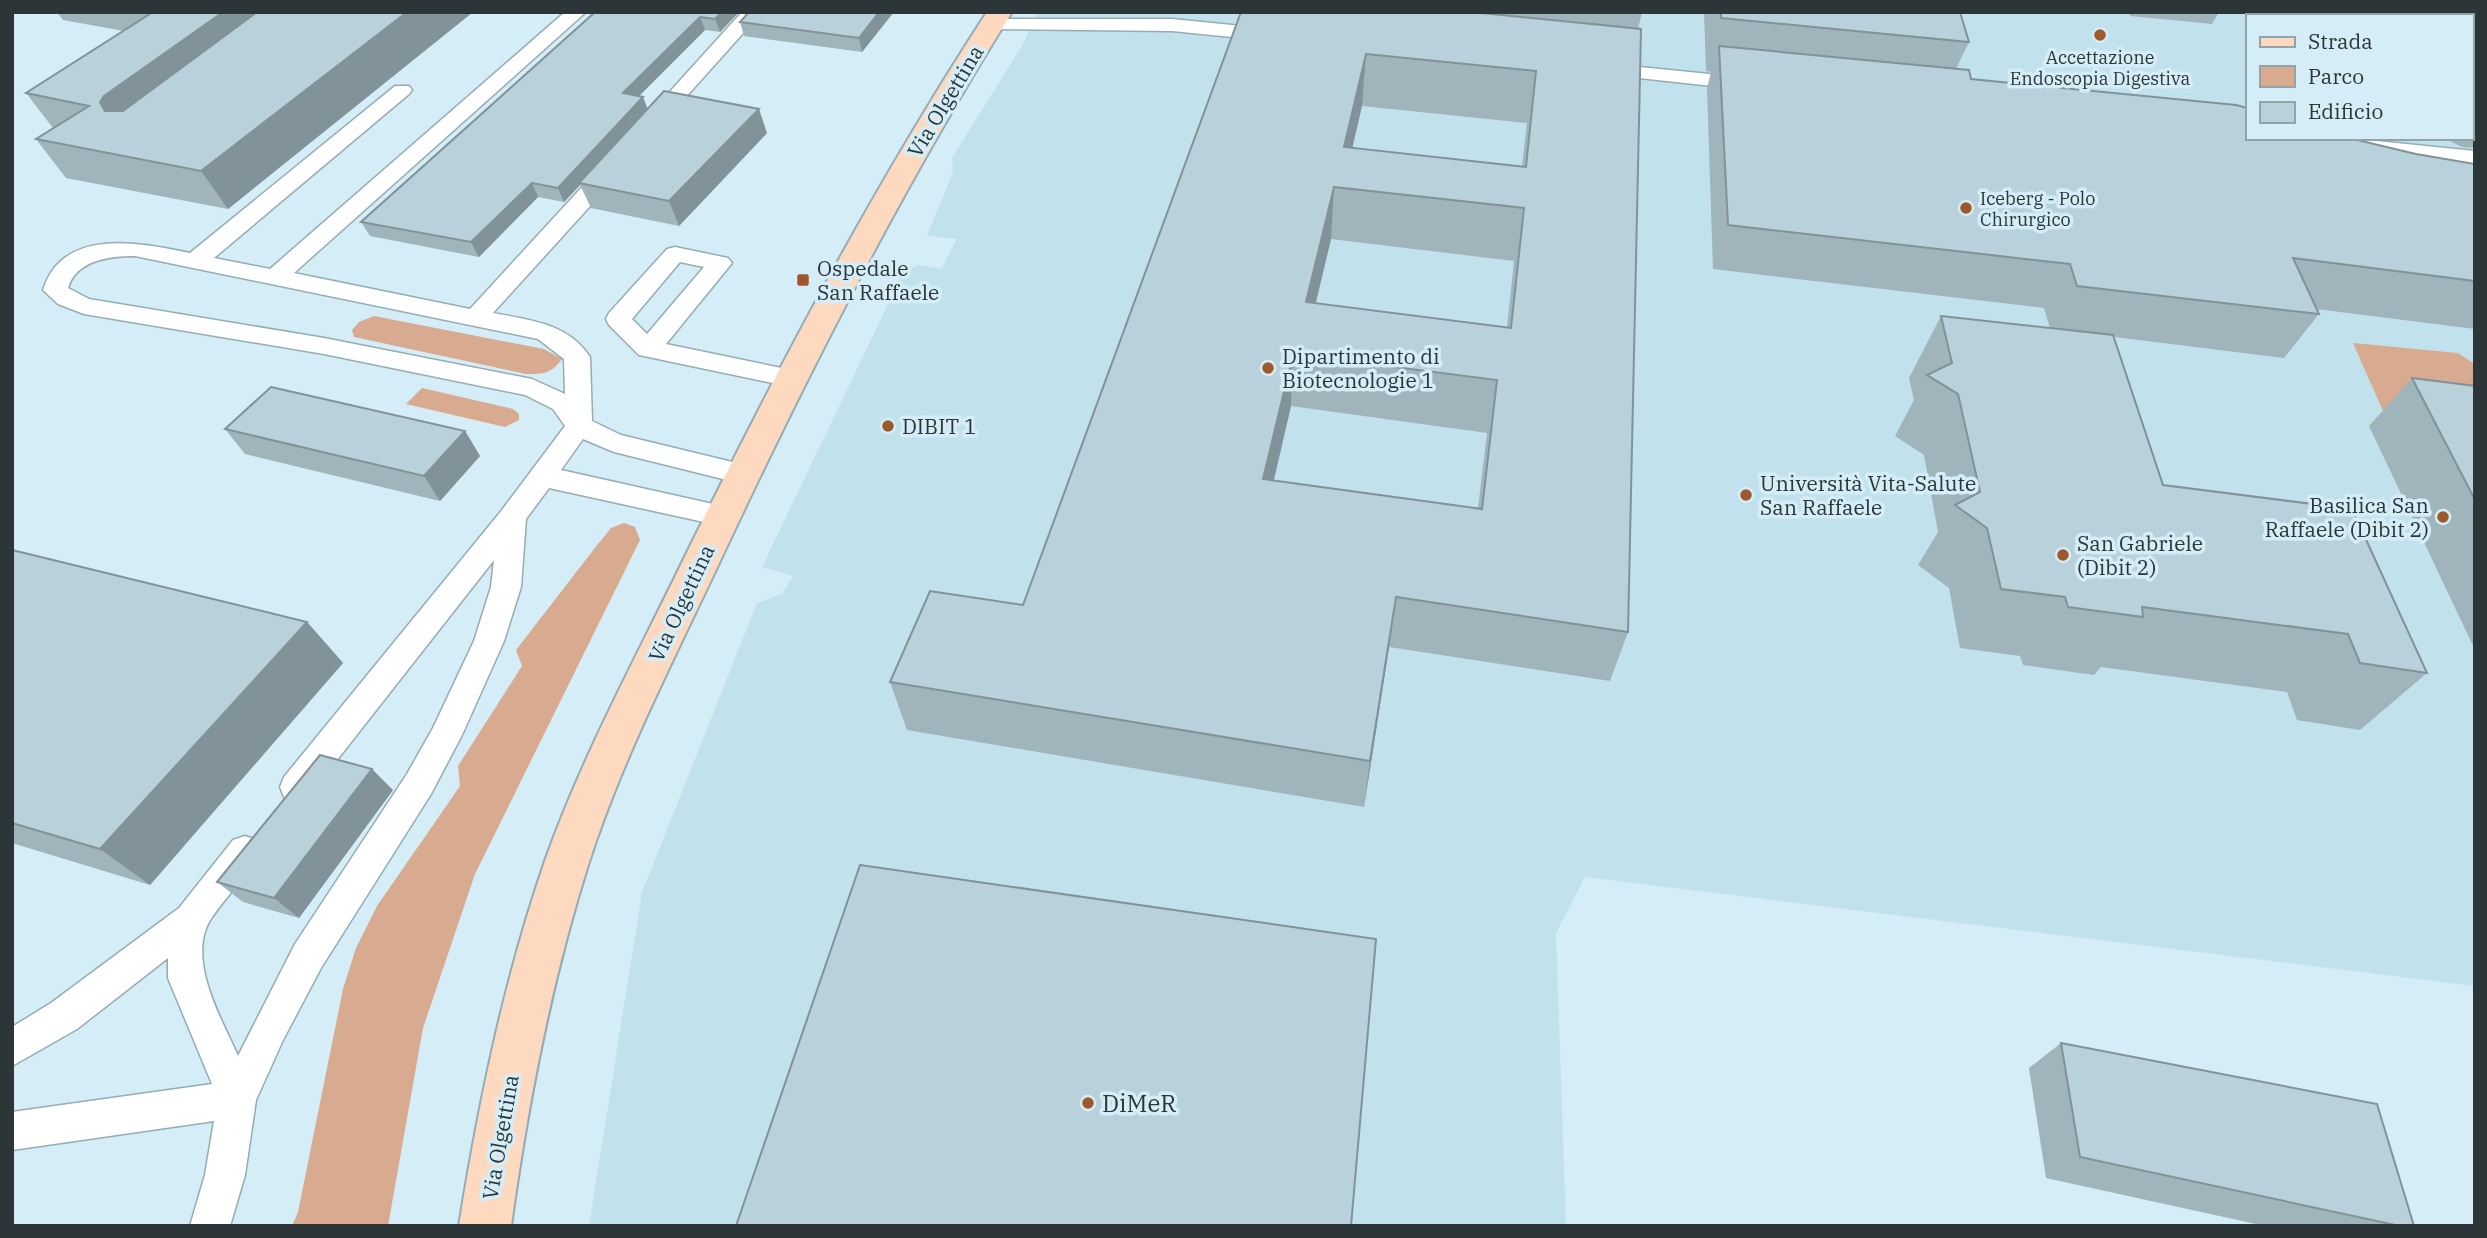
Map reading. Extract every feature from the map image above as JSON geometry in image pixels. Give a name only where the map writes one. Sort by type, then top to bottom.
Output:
[{"type":"street","name":"Via Olgettina","points":[[485,1226],[499,1132],[529,986],[568,858],[616,741],[722,516],[875,218],[953,85],[996,19]]},
{"type":"lane","points":[[275,278],[577,12]]},
{"type":"lane","points":[[477,317],[753,12]]},
{"type":"lane","name":"Via Olgettina","points":[[1114,12],[1172,25]]},
{"type":"lane","name":"Via Olgettina","points":[[996,19],[1095,19],[1295,38]]},
{"type":"lane","points":[[1583,67],[1762,85]]},
{"type":"lane","points":[[195,261],[402,90]]},
{"type":"lane","points":[[2302,140],[2475,158]]},
{"type":"lane","points":[[12,1048],[64,1016],[191,919],[512,517],[579,426],[577,357],[546,332],[135,249],[103,251],[66,268],[57,279],[55,290],[84,306],[324,346],[532,388],[562,403],[579,426],[614,443],[743,474]]},
{"type":"lane","points":[[648,349],[792,378]]},
{"type":"lane","points":[[541,476],[722,516]]},
{"type":"lane","points":[[210,1226],[225,1175],[237,1099],[270,1027],[308,956],[390,833],[446,735],[489,642],[506,587],[512,517]]},
{"type":"lane","points":[[191,919],[186,941],[186,978],[237,1099]]},
{"type":"lane","points":[[12,1131],[237,1099]]},
{"type":"shaded area","points":[[1038,12],[2475,12],[2475,986],[1585,877],[1556,933],[1566,1226],[589,1226],[642,892],[757,603],[782,594],[793,576],[762,567],[904,271],[919,265],[941,269],[957,239],[927,236],[953,172],[952,158],[1022,46]]},
{"type":"green space","points":[[374,316],[544,349],[562,359],[546,372],[526,374],[354,337],[352,330],[359,322]]},
{"type":"green space","points":[[2353,343],[2458,353],[2475,364],[2475,421],[2383,411]]},
{"type":"green space","points":[[422,388],[513,409],[519,414],[519,420],[505,427],[406,404]]},
{"type":"green space","points":[[624,523],[635,527],[640,540],[475,874],[423,1028],[388,1226],[292,1226],[298,1212],[343,989],[356,948],[377,906],[460,786],[458,766],[522,666],[516,650],[611,528]]},
{"type":"building","points":[[153,12],[223,12],[104,96],[100,102],[105,111],[123,111],[257,12],[407,12],[201,171],[36,139],[89,106],[26,93]]},
{"type":"building","points":[[595,12],[722,12],[715,19],[700,17],[623,93],[643,97],[558,188],[532,183],[471,242],[361,222]]},
{"type":"building","points":[[749,12],[879,12],[859,38],[740,22]]},
{"type":"building","points":[[1241,12],[1471,12],[1641,29],[1628,632],[1396,597],[1370,761],[890,682],[930,591],[1023,605]],"holes":[[[1366,54],[1536,71],[1526,167],[1344,147]],[[1334,187],[1524,208],[1511,328],[1306,302]],[[1293,354],[1497,380],[1482,509],[1263,479]]]},
{"type":"building","points":[[1721,12],[1960,12],[1969,42],[1721,18]]},
{"type":"building","points":[[2424,12],[2428,14],[2398,14]]},
{"type":"building","points":[[1719,46],[1969,70],[1971,79],[2236,105],[2246,108],[2246,140],[2357,140],[2475,164],[2475,281],[2293,258],[2319,314],[2077,286],[2070,264],[1728,225]]},
{"type":"building","points":[[2473,68],[2475,68],[2473,134]]},
{"type":"building","points":[[664,91],[759,109],[669,201],[579,183]]},
{"type":"building","points":[[1941,316],[2113,335],[2163,485],[2352,509],[2427,673],[2360,663],[2348,634],[2142,607],[2143,617],[2068,607],[2065,597],[2001,589],[1987,528],[1955,505],[1980,492],[1958,394],[1927,375],[1952,363]]},
{"type":"building","points":[[2412,378],[2475,386],[2475,500]]},
{"type":"building","points":[[271,387],[465,431],[424,476],[225,429]]},
{"type":"building","points":[[12,550],[307,622],[100,849],[12,823]]},
{"type":"building","points":[[320,755],[372,769],[274,898],[217,882]]},
{"type":"building","name":"DiMeR","points":[[860,865],[1376,939],[1351,1226],[736,1226]]},
{"type":"building","points":[[2061,1043],[2377,1104],[2414,1226],[2400,1226],[2080,1157]]},
{"type":"place","name":"Accettazione Endoscopia Digestiva","points":[[2100,35]]},
{"type":"place","name":"Iceberg - Polo Chirurgico","points":[[1966,208]]},
{"type":"place","name":"Ospedale San Raffaele","points":[[803,280]]},
{"type":"place","name":"Dipartimento di Biotecnologie 1","points":[[1268,368]]},
{"type":"place","name":"DIBIT 1","points":[[888,426]]},
{"type":"place","name":"Università Vita-Salute San Raffaele","points":[[1746,495]]},
{"type":"place","name":"Basilica San Raffaele (Dibit 2)","points":[[2443,517]]},
{"type":"place","name":"San Gabriele (Dibit 2)","points":[[2063,555]]},
{"type":"place","name":"DiMeR","points":[[1088,1103]]}]
